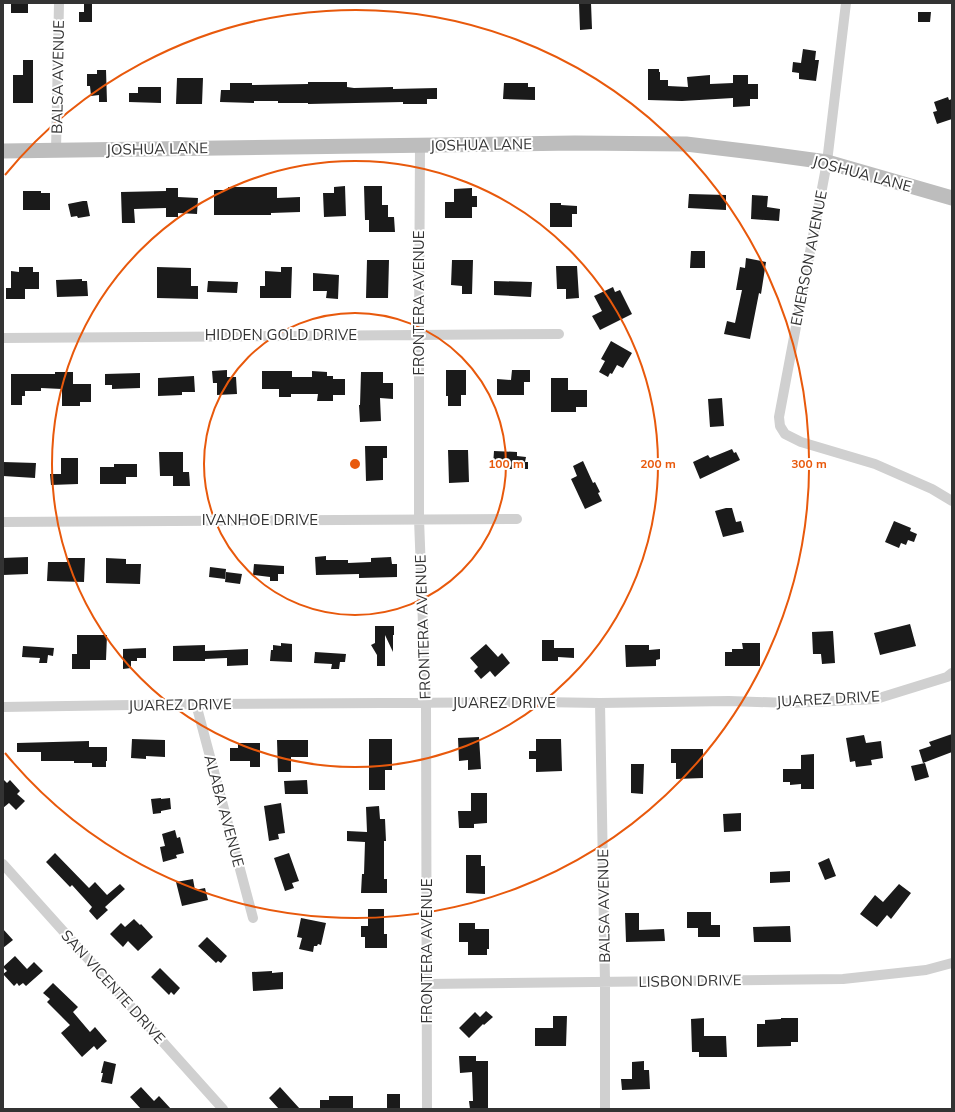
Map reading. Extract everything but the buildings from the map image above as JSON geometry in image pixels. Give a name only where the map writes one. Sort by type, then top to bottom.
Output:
[{"type":"main road","name":"JOSHUA LANE","points":[[3,151],[575,143],[686,144],[827,162],[952,198]]},
{"type":"street","name":"BALSA AVENUE","points":[[56,150],[59,3]]},
{"type":"street","name":"EMERSON AVENUE","points":[[846,3],[827,162],[779,417],[780,426],[785,434],[801,442],[875,464],[932,489],[952,501]]},
{"type":"street","name":"FRONTERA AVENUE","points":[[420,146],[420,519],[426,703],[427,1109]]},
{"type":"street","name":"HIDDEN GOLD DRIVE","points":[[3,338],[559,334]]},
{"type":"street","name":"IVANHOE DRIVE","points":[[3,522],[517,519]]},
{"type":"street","name":"JUAREZ DRIVE","points":[[3,708],[196,704],[600,703],[730,701],[789,703],[876,699],[947,677],[952,673]]},
{"type":"street","name":"BALSA AVENUE","points":[[600,703],[605,982],[605,1109]]},
{"type":"street","name":"ALABA AVENUE","points":[[196,704],[253,918]]},
{"type":"street","name":"SAN VICENTE DRIVE","points":[[3,864],[223,1109]]},
{"type":"street","name":"LISBON DRIVE","points":[[427,984],[843,979],[926,970],[952,963]]}]
